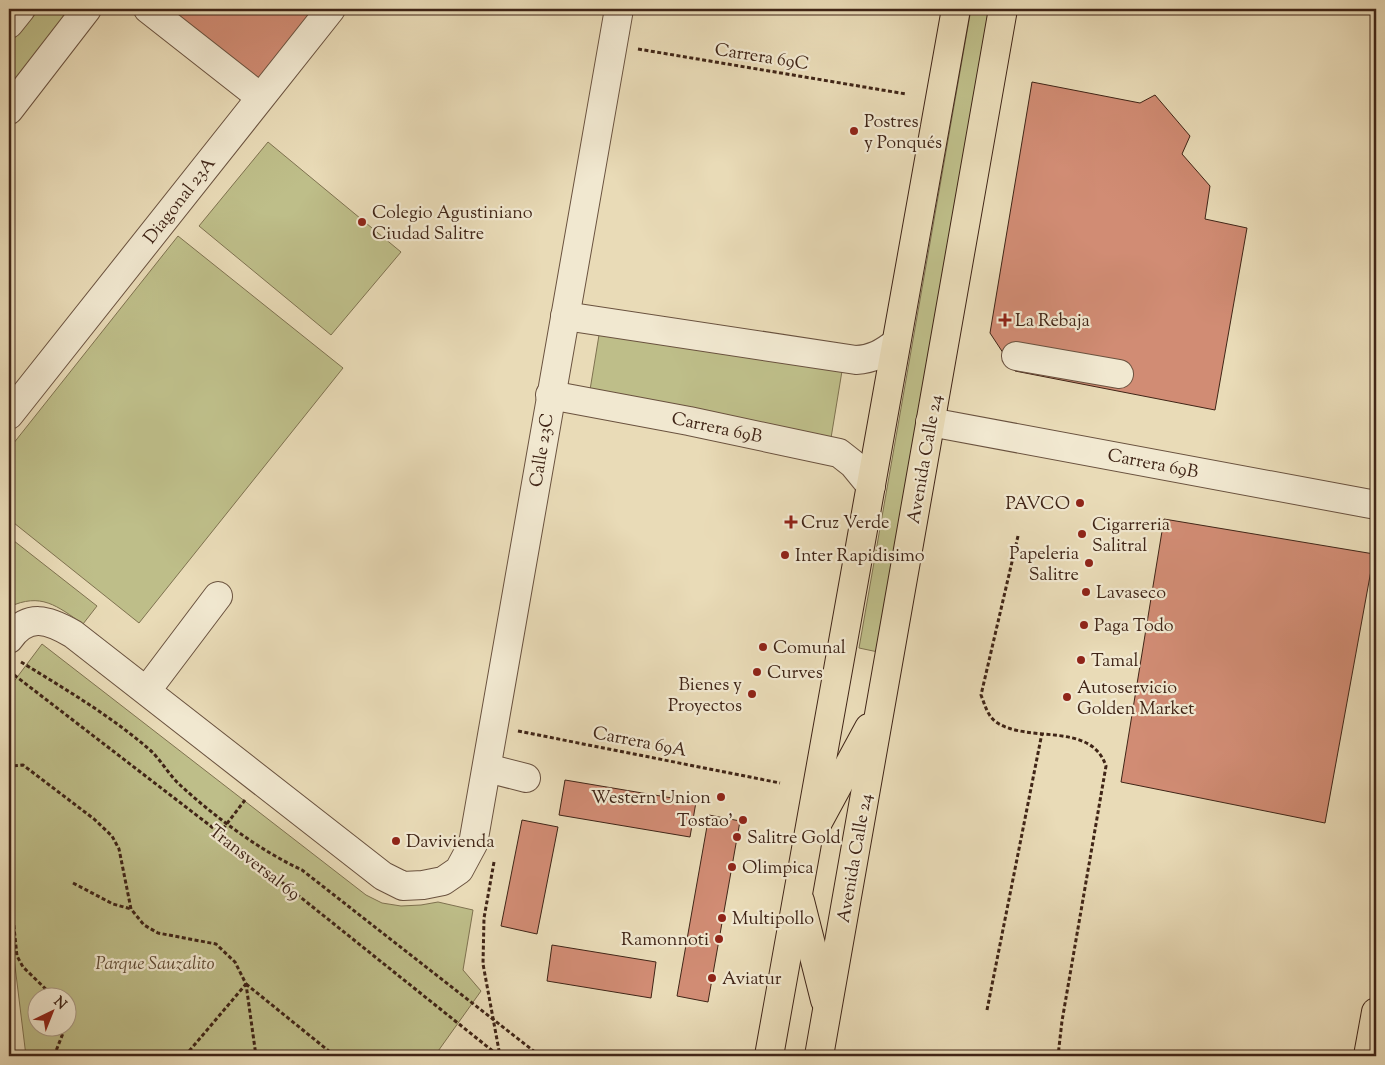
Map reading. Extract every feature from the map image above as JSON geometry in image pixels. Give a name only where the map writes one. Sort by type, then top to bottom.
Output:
[{"type":"main road","points":[[769,1056],[956,9]]},
{"type":"main road","name":"Avenida Calle 24","points":[[818,1056],[1003,9]]},
{"type":"main road","points":[[807,842],[880,707]]},
{"type":"main road","points":[[798,892],[827,1008]]},
{"type":"main road","points":[[1368,1056],[1376,1012]]},
{"type":"street","points":[[9,24],[21,9]]},
{"type":"street","points":[[9,110],[87,9]]},
{"type":"street","points":[[148,9],[260,97]]},
{"type":"street","name":"Diagonal 23A","points":[[9,415],[331,9]]},
{"type":"street","name":"Calle 23C","points":[[148,690],[382,876],[403,886],[423,885],[443,881],[459,870],[508,773],[507,728],[550,395],[619,9]]},
{"type":"street","points":[[565,316],[856,360],[869,359],[883,353],[896,343]]},
{"type":"street","points":[[1016,356],[1119,374]]},
{"type":"street","name":"Carrera 69B","points":[[550,395],[689,421],[839,453],[853,464],[871,486]]},
{"type":"street","name":"Carrera 69B","points":[[930,422],[1376,505]]},
{"type":"street","points":[[13,650],[18,628],[35,620],[55,623],[74,634],[148,690],[218,596]]},
{"type":"path","name":"Carrera 69C","points":[[613,45],[906,94]]},
{"type":"path","points":[[1018,536],[982,695],[986,710],[995,721],[1008,728],[1079,740],[1096,747],[1102,755],[1106,766],[1062,1021],[1058,1056]]},
{"type":"path","points":[[13,650],[151,751],[179,784],[228,822],[279,860],[302,870],[540,1056]]},
{"type":"path","name":"Transversal 69","points":[[9,671],[219,834],[499,1056]]},
{"type":"path","points":[[507,728],[508,773]]},
{"type":"path","name":"Carrera 69A","points":[[507,728],[780,783]]},
{"type":"path","points":[[987,1010],[1042,733]]},
{"type":"path","points":[[9,769],[11,766],[23,765],[112,836],[119,849],[131,909],[144,925],[158,934],[216,944],[235,962],[246,984],[256,1056]]},
{"type":"path","points":[[219,834],[244,800]]},
{"type":"path","points":[[495,860],[484,918],[483,964],[499,1056]]},
{"type":"path","points":[[9,880],[17,956],[23,967],[45,988]]},
{"type":"path","points":[[73,883],[113,904],[131,909]]},
{"type":"path","points":[[184,1056],[246,984]]},
{"type":"path","points":[[246,984],[334,1056]]},
{"type":"path","points":[[54,1056],[61,1038]]},
{"type":"green space","points":[[37,9],[70,9],[9,88],[9,45]]},
{"type":"green space","points":[[971,9],[992,9],[878,652],[859,648]]},
{"type":"green space","points":[[268,142],[401,252],[331,335],[199,226]]},
{"type":"green space","points":[[178,236],[343,368],[139,623],[9,519],[9,449]]},
{"type":"green space","points":[[600,329],[842,371],[831,438],[589,396]]},
{"type":"green space","points":[[9,537],[97,606],[83,624],[57,607],[40,601],[30,601],[9,607]]},
{"type":"green space","name":"Parque Sauzalito","points":[[42,644],[366,895],[382,903],[401,906],[438,902],[473,910],[463,970],[481,991],[436,1054],[438,1056],[26,1056],[9,917],[9,688]]},
{"type":"building","points":[[170,9],[318,9],[260,81]]},
{"type":"building","points":[[1032,82],[1140,103],[1155,95],[1190,136],[1182,154],[1210,186],[1205,219],[1247,228],[1215,410],[1015,371],[990,333]]},
{"type":"building","points":[[1164,519],[1374,554],[1325,823],[1121,782]]},
{"type":"building","points":[[565,780],[696,802],[690,837],[559,815]]},
{"type":"building","points":[[709,815],[740,821],[708,1002],[677,996]]},
{"type":"building","points":[[522,820],[558,827],[537,934],[501,926]]},
{"type":"building","points":[[552,945],[656,962],[651,998],[547,981]]},
{"type":"place","name":"Postres y Ponqués","points":[[854,131]]},
{"type":"place","name":"Colegio Agustiniano Ciudad Salitre","points":[[362,222]]},
{"type":"place","name":"La Rebaja","points":[[1005,320]]},
{"type":"place","name":"PAVCO","points":[[1080,503]]},
{"type":"place","name":"Cruz Verde","points":[[791,522]]},
{"type":"place","name":"Cigarreria Salitral","points":[[1082,534]]},
{"type":"place","name":"Inter Rapidisimo","points":[[785,555]]},
{"type":"place","name":"Papeleria Salitre","points":[[1089,563]]},
{"type":"place","name":"Lavaseco","points":[[1086,592]]},
{"type":"place","name":"Paga Todo","points":[[1084,625]]},
{"type":"place","name":"Comunal","points":[[763,647]]},
{"type":"place","name":"Tamal","points":[[1081,660]]},
{"type":"place","name":"Curves","points":[[757,672]]},
{"type":"place","name":"Bienes y Proyectos","points":[[752,694]]},
{"type":"place","name":"Autoservicio Golden Market","points":[[1067,697]]},
{"type":"place","name":"Western Union","points":[[721,797]]},
{"type":"place","name":"Tostao’","points":[[743,820]]},
{"type":"place","name":"Salitre Gold","points":[[737,837]]},
{"type":"place","name":"Davivienda","points":[[396,841]]},
{"type":"place","name":"Olimpica","points":[[732,867]]},
{"type":"place","name":"Multipollo","points":[[722,918]]},
{"type":"place","name":"Ramonnoti","points":[[719,939]]},
{"type":"place","name":"Aviatur","points":[[712,978]]}]
